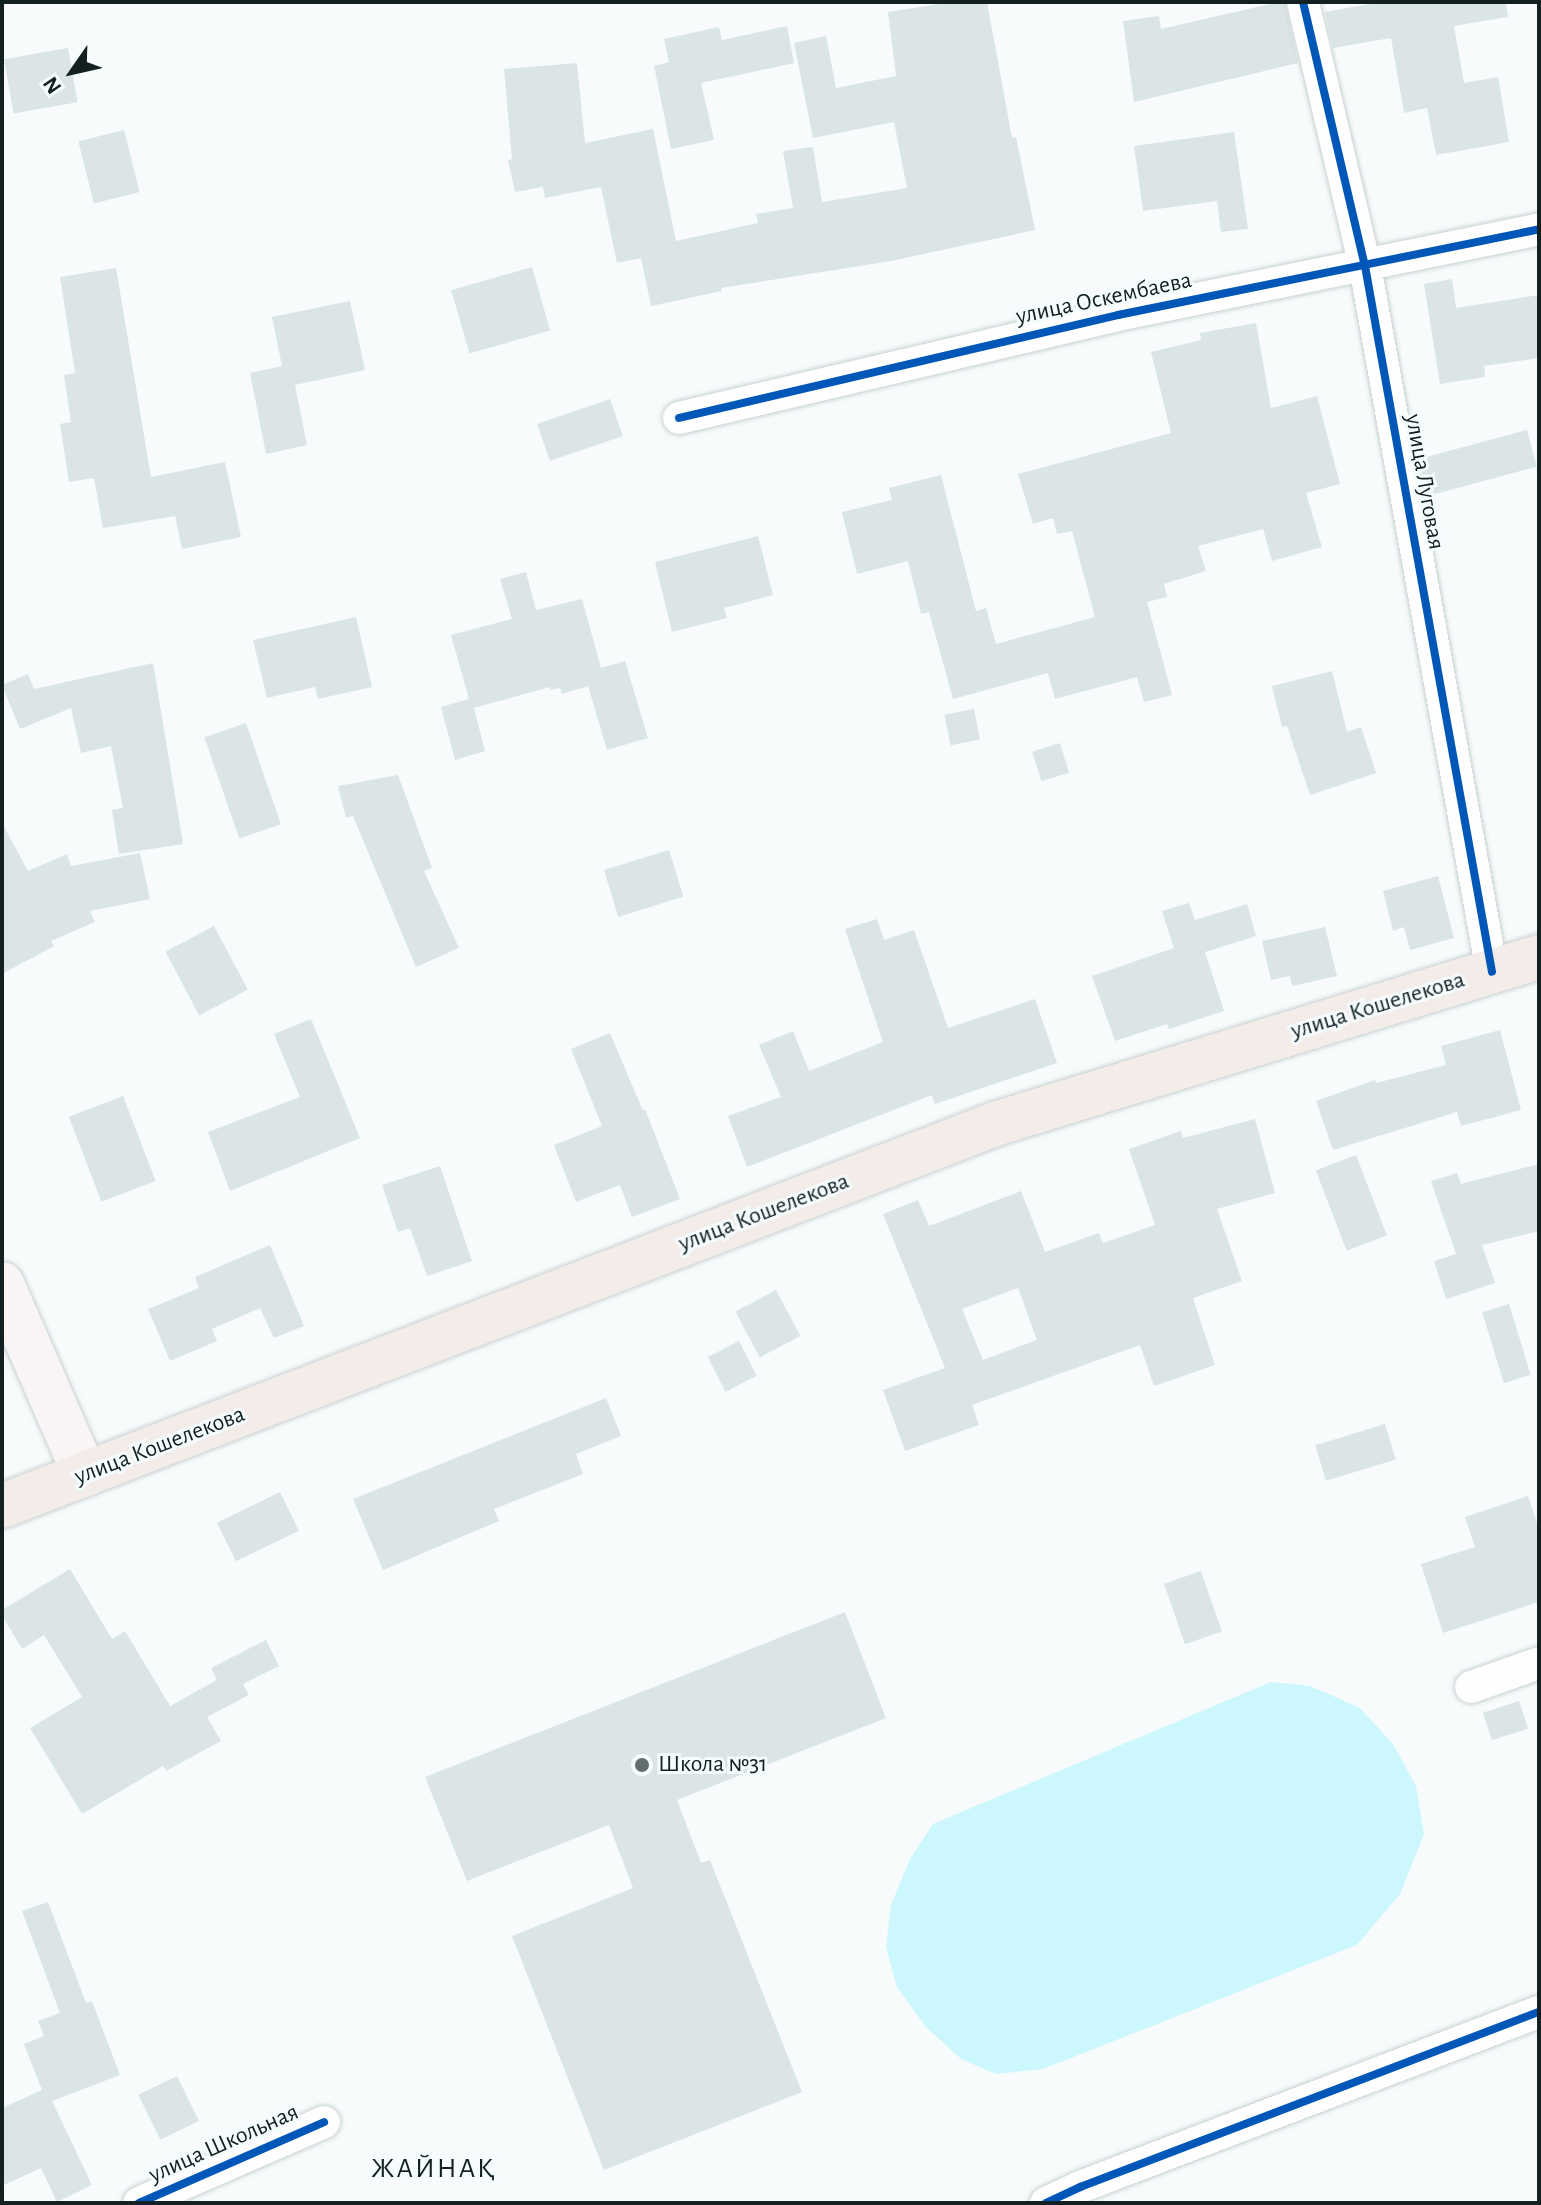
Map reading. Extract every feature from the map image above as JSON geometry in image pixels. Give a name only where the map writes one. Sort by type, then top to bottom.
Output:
[{"type":"main road","name":"улица Кошелекова","points":[[2,1506],[998,1123],[1539,957]]},
{"type":"main road","points":[[2,1284],[85,1475]]},
{"type":"street","name":"улица Луговая","points":[[1303,2],[1365,266],[1492,972]]},
{"type":"street","name":"улица Оскембаева","points":[[679,418],[1118,315],[1539,229]]},
{"type":"street","points":[[1471,1687],[1539,1663]]},
{"type":"street","points":[[1046,2203],[1080,2187],[1539,2012]]},
{"type":"street","name":"улица Школьная","points":[[139,2203],[324,2122]]},
{"type":"shaded area","points":[[1271,1682],[1310,1686],[1360,1708],[1393,1744],[1416,1786],[1424,1834],[1400,1894],[1357,1945],[1043,2069],[996,2074],[961,2059],[926,2027],[897,1987],[886,1947],[891,1905],[910,1859],[933,1824]]},
{"type":"building","points":[[952,2],[987,2],[1012,138],[1016,137],[1035,230],[891,261],[721,288],[722,291],[651,306],[641,258],[617,263],[601,187],[545,198],[543,187],[515,192],[508,160],[512,159],[504,69],[577,63],[585,143],[653,129],[676,241],[758,223],[756,214],[793,208],[783,151],[813,147],[822,202],[907,188],[894,122],[813,138],[794,43],[826,36],[836,88],[896,76],[888,12]]},
{"type":"building","points":[[1285,2],[1298,63],[1134,102],[1123,21],[1159,16],[1161,29]]},
{"type":"building","points":[[1381,2],[1506,2],[1508,17],[1454,26],[1464,83],[1498,77],[1509,142],[1436,155],[1427,108],[1404,113],[1391,38],[1333,48],[1325,12]]},
{"type":"building","points":[[787,26],[794,63],[701,83],[714,140],[671,149],[654,66],[669,62],[664,39],[719,27],[722,40]]},
{"type":"building","points":[[68,48],[78,102],[14,113],[4,59]]},
{"type":"building","points":[[124,130],[139,192],[94,203],[78,141]]},
{"type":"building","points":[[1234,132],[1248,229],[1221,232],[1217,201],[1143,211],[1134,146]]},
{"type":"building","points":[[532,267],[550,330],[469,354],[451,290]]},
{"type":"building","points":[[116,268],[151,477],[225,462],[241,537],[182,549],[175,516],[103,528],[94,478],[69,482],[60,424],[71,422],[64,375],[75,373],[60,277]]},
{"type":"building","points":[[1452,279],[1456,308],[1539,295],[1539,358],[1484,366],[1485,377],[1440,384],[1424,284]]},
{"type":"building","points":[[350,301],[365,370],[295,385],[307,445],[266,454],[250,373],[282,366],[272,317]]},
{"type":"building","points":[[1256,323],[1271,408],[1317,396],[1340,484],[1306,493],[1322,547],[1272,561],[1263,529],[1198,546],[1206,571],[1164,584],[1167,597],[1147,602],[1172,695],[1144,702],[1137,677],[1055,699],[1048,673],[953,699],[929,612],[921,614],[908,561],[857,574],[842,512],[892,500],[889,488],[941,475],[976,611],[986,608],[996,644],[1095,617],[1072,531],[1057,534],[1053,518],[1033,524],[1018,474],[1171,433],[1151,352],[1201,340],[1200,333]]},
{"type":"building","points":[[610,399],[623,436],[550,461],[537,424]]},
{"type":"building","points":[[1527,430],[1537,467],[1429,496],[1419,459]]},
{"type":"building","points":[[758,536],[773,595],[724,608],[727,618],[672,632],[655,562]]},
{"type":"building","points":[[526,572],[536,610],[582,599],[601,668],[625,661],[648,738],[607,750],[588,686],[562,694],[560,688],[551,690],[550,687],[474,708],[485,751],[455,760],[441,707],[469,699],[451,635],[512,619],[500,579]]},
{"type":"building","points":[[356,617],[372,687],[318,699],[315,687],[267,698],[253,640]]},
{"type":"building","points":[[153,663],[183,844],[119,854],[112,810],[123,808],[111,746],[81,753],[71,708],[20,729],[2,685],[28,674],[34,689]]},
{"type":"building","points":[[1332,671],[1347,732],[1361,727],[1376,773],[1310,795],[1287,726],[1282,727],[1272,686]]},
{"type":"building","points":[[974,709],[980,739],[950,745],[945,715]]},
{"type":"building","points":[[246,723],[281,824],[239,838],[204,737]]},
{"type":"building","points":[[1060,743],[1069,773],[1041,781],[1032,751]]},
{"type":"building","points":[[398,775],[432,868],[424,871],[459,948],[416,967],[353,816],[346,818],[338,786]]},
{"type":"building","points":[[2,823],[28,871],[67,854],[71,866],[140,853],[150,899],[90,911],[95,922],[51,941],[54,946],[2,974]]},
{"type":"building","points":[[669,850],[683,897],[618,917],[604,870]]},
{"type":"building","points":[[1438,876],[1454,938],[1410,950],[1404,927],[1393,931],[1383,891]]},
{"type":"building","points":[[1189,903],[1195,920],[1247,904],[1256,936],[1205,952],[1224,1011],[1169,1029],[1167,1024],[1115,1041],[1092,976],[1174,948],[1162,911]]},
{"type":"building","points":[[877,919],[884,940],[914,930],[948,1028],[1035,999],[1057,1063],[935,1104],[932,1095],[747,1167],[728,1116],[781,1097],[759,1045],[793,1031],[809,1071],[883,1042],[845,929]]},
{"type":"building","points":[[214,926],[248,990],[199,1015],[165,952]]},
{"type":"building","points":[[1325,927],[1337,976],[1292,986],[1290,976],[1271,980],[1262,941]]},
{"type":"building","points":[[311,1019],[360,1138],[230,1191],[208,1132],[300,1097],[274,1034]]},
{"type":"building","points":[[1500,1030],[1521,1110],[1461,1126],[1457,1112],[1333,1150],[1316,1101],[1375,1080],[1376,1083],[1446,1065],[1441,1046]]},
{"type":"building","points":[[610,1033],[643,1111],[645,1109],[680,1199],[632,1217],[620,1185],[576,1202],[554,1145],[602,1126],[571,1049]]},
{"type":"building","points":[[123,1096],[156,1181],[101,1202],[69,1117]]},
{"type":"building","points":[[1255,1119],[1275,1193],[1217,1209],[1242,1281],[1193,1298],[1215,1365],[1154,1386],[1140,1345],[972,1405],[979,1425],[905,1451],[883,1390],[945,1368],[883,1214],[918,1200],[929,1226],[1021,1191],[1045,1252],[1099,1233],[1103,1243],[1155,1225],[1129,1149],[1181,1131],[1183,1138]],"holes":[[[1018,1288],[1037,1340],[983,1360],[962,1309]]]},
{"type":"building","points":[[1356,1155],[1387,1235],[1347,1251],[1316,1170]]},
{"type":"building","points":[[1539,1164],[1539,1231],[1482,1245],[1495,1283],[1446,1299],[1434,1261],[1456,1254],[1431,1181],[1457,1173],[1461,1184]]},
{"type":"building","points":[[440,1166],[472,1261],[427,1276],[410,1228],[398,1232],[382,1185]]},
{"type":"building","points":[[270,1245],[304,1326],[274,1338],[260,1308],[212,1329],[217,1341],[170,1361],[148,1309],[199,1288],[195,1277]]},
{"type":"building","points":[[776,1290],[800,1336],[760,1358],[735,1312]]},
{"type":"building","points":[[1509,1304],[1531,1375],[1504,1383],[1482,1312]]},
{"type":"building","points":[[739,1341],[757,1376],[726,1392],[708,1357]]},
{"type":"building","points":[[606,1398],[621,1436],[576,1454],[583,1474],[494,1509],[499,1521],[383,1570],[353,1499]]},
{"type":"building","points":[[1385,1424],[1396,1459],[1326,1481],[1315,1445]]},
{"type":"building","points":[[280,1492],[299,1531],[236,1561],[217,1523]]},
{"type":"building","points":[[1528,1496],[1539,1529],[1539,1602],[1443,1633],[1421,1564],[1475,1547],[1465,1517]]},
{"type":"building","points":[[70,1569],[112,1639],[125,1631],[170,1706],[217,1680],[211,1668],[266,1640],[279,1666],[243,1684],[249,1695],[207,1717],[221,1741],[166,1771],[163,1766],[82,1814],[30,1728],[82,1697],[44,1635],[22,1649],[2,1615],[2,1610]]},
{"type":"building","points":[[1201,1571],[1222,1632],[1185,1644],[1164,1584]]},
{"type":"building","points":[[845,1612],[886,1718],[677,1800],[701,1863],[710,1860],[802,2092],[604,2170],[512,1936],[633,1888],[609,1825],[467,1881],[425,1777]]},
{"type":"building","points":[[1519,1701],[1528,1729],[1492,1740],[1483,1713]]},
{"type":"building","points":[[48,1902],[86,2003],[92,2001],[120,2075],[52,2101],[92,2185],[57,2202],[41,2168],[2,2186],[2,2108],[42,2090],[24,2044],[44,2036],[38,2021],[60,2013],[22,1911]]},
{"type":"building","points":[[177,2076],[199,2121],[160,2140],[138,2095]]},
{"type":"cycle path","points":[[1303,2],[1365,266],[1492,972]]},
{"type":"cycle path","points":[[679,418],[1118,315],[1539,229]]},
{"type":"cycle path","points":[[1046,2203],[1080,2187],[1539,2012]]},
{"type":"cycle path","points":[[139,2203],[324,2122]]},
{"type":"place","name":"Школа №31","points":[[642,1765]]},
{"type":"district","name":"ЖАЙНАҚ","points":[[434,2169]]}]
